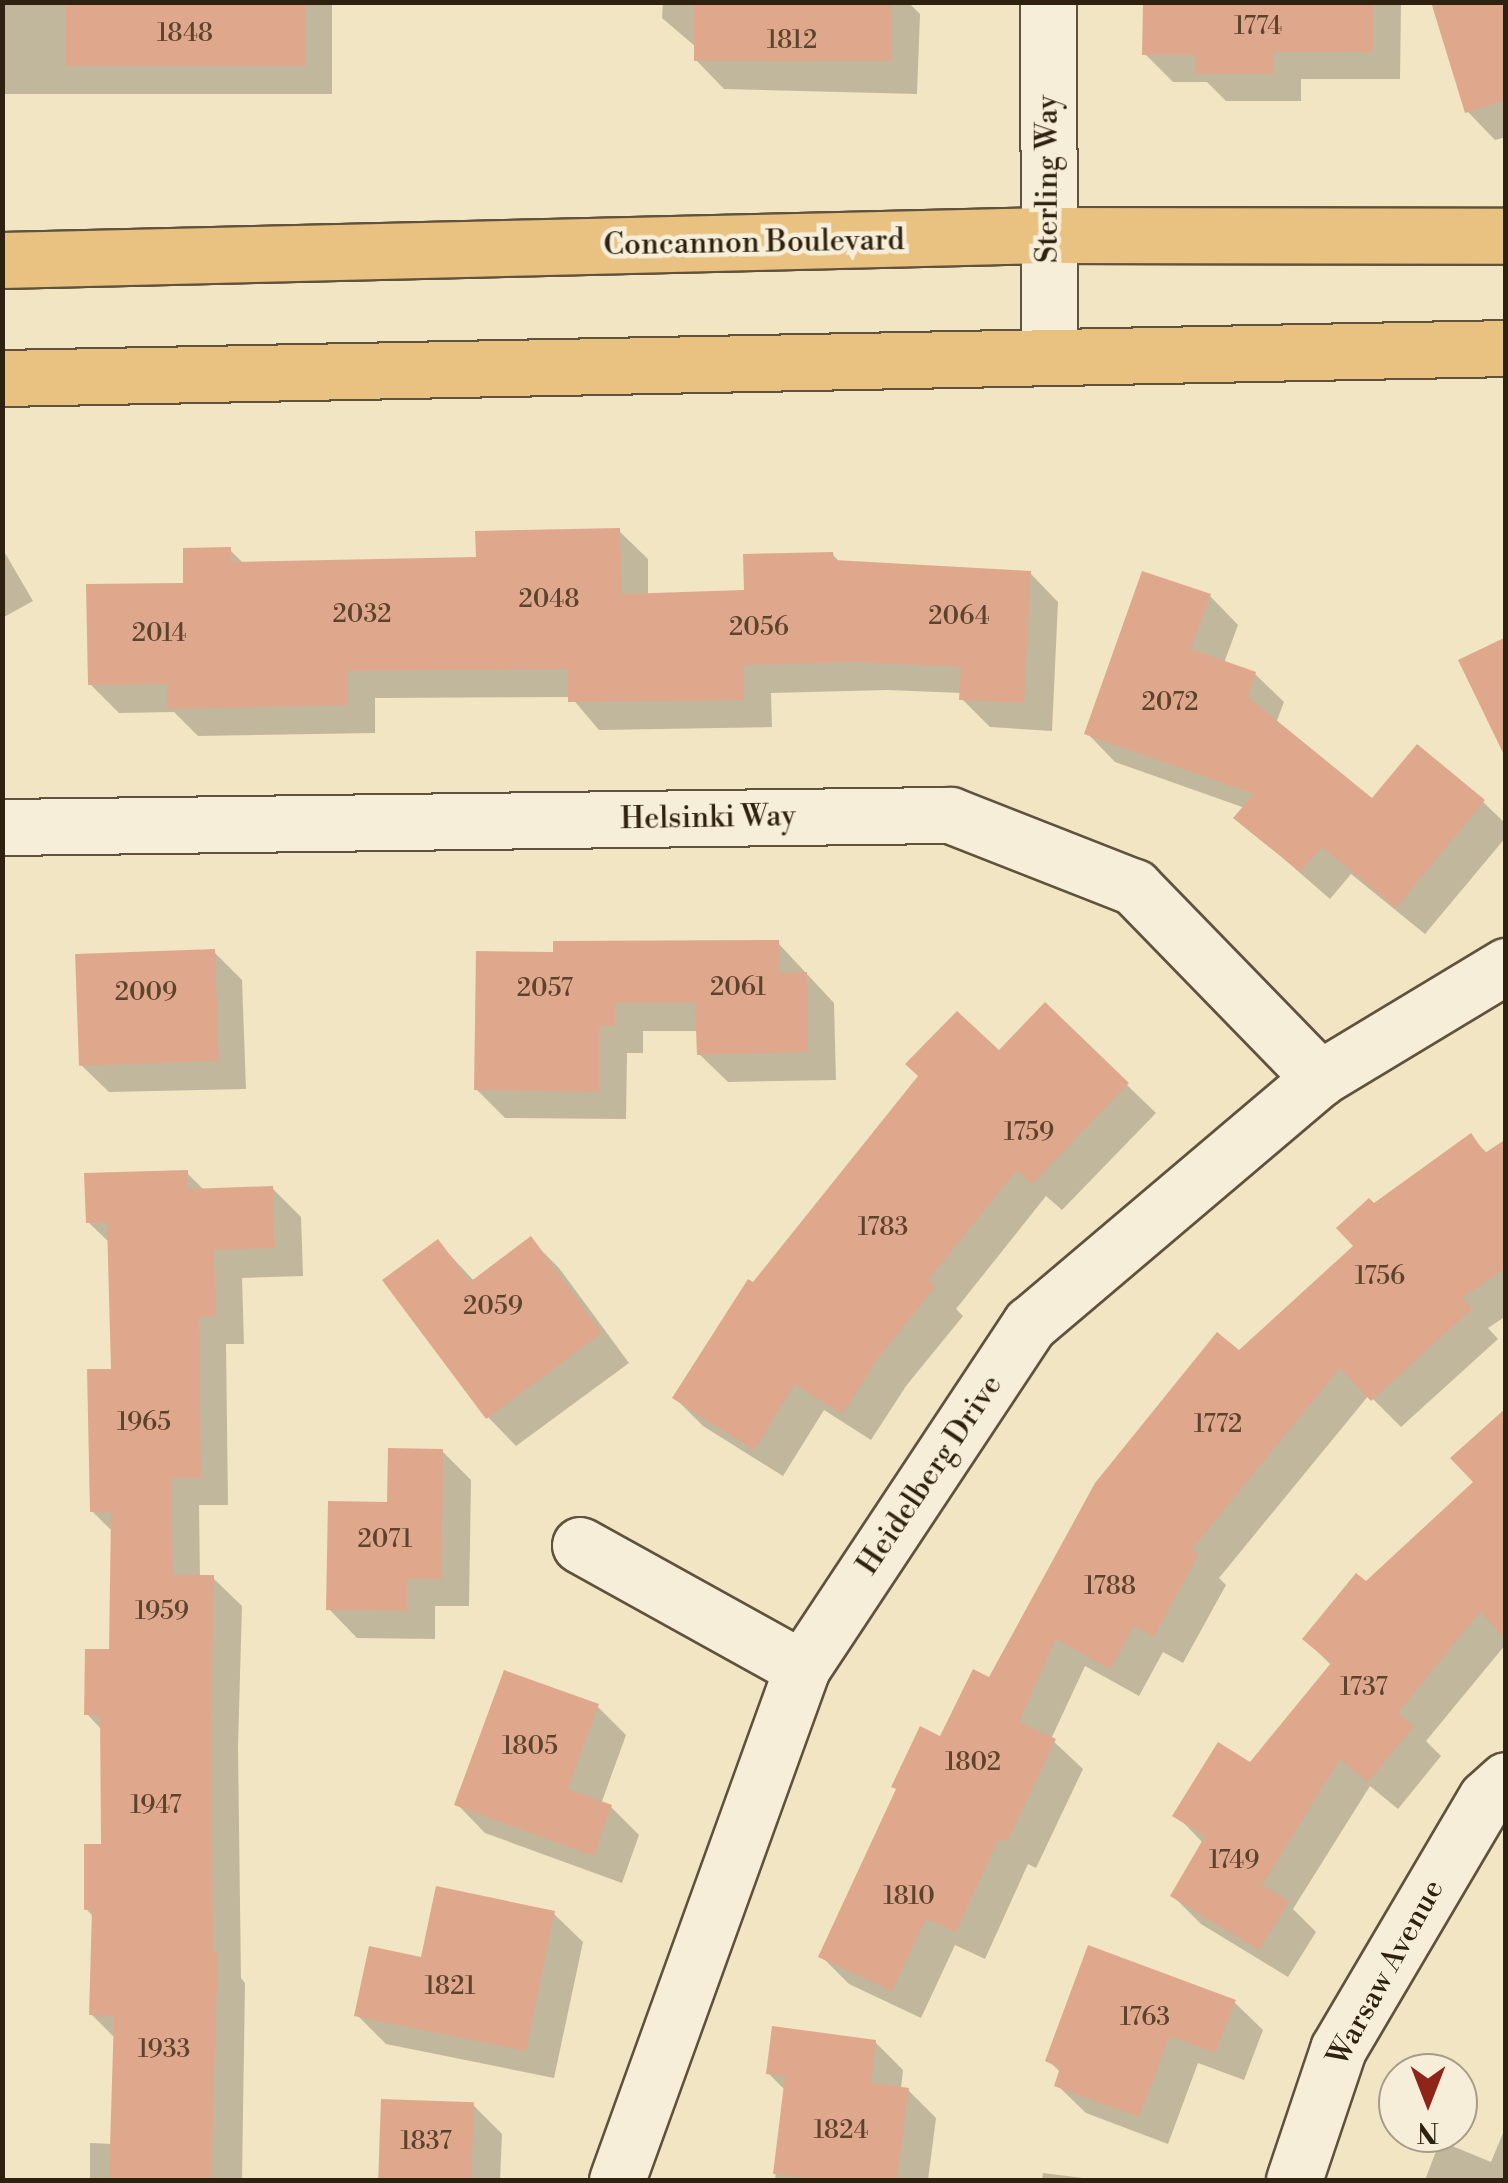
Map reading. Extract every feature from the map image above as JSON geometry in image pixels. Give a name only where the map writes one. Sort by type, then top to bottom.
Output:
[{"type":"main road","name":"Concannon Boulevard","points":[[2,260],[1049,236],[1506,236]]},
{"type":"main road","points":[[2,378],[1506,348]]},
{"type":"street","name":"Sterling Way","points":[[1048,2],[1049,356]]},
{"type":"street","name":"Helsinki Way","points":[[2,827],[950,814],[1134,887],[1320,1078]]},
{"type":"street","name":"Heidelberg Drive","points":[[617,2180],[802,1668],[1030,1324],[1320,1078],[1506,966]]},
{"type":"street","points":[[580,1546],[802,1668]]},
{"type":"street","name":"Warsaw Avenue","points":[[1294,2180],[1338,2049],[1486,1798],[1506,1780]]},
{"type":"building","points":[[66,2],[305,2],[305,66],[66,66]]},
{"type":"building","points":[[694,2],[892,2],[892,61],[694,61]]},
{"type":"building","points":[[1143,2],[1373,2],[1373,52],[1274,52],[1274,74],[1195,74],[1195,55],[1142,55]]},
{"type":"building","points":[[1431,2],[1506,2],[1506,100],[1465,113]]},
{"type":"building","points":[[620,528],[622,594],[744,590],[743,554],[833,552],[834,560],[1031,571],[1024,703],[959,700],[961,667],[857,662],[744,665],[744,700],[568,702],[568,669],[347,671],[348,705],[167,709],[167,684],[88,685],[86,584],[183,583],[183,548],[231,547],[231,562],[476,557],[475,531]]},
{"type":"building","points":[[1142,571],[1211,594],[1191,649],[1256,672],[1248,697],[1372,798],[1417,744],[1485,800],[1396,908],[1322,847],[1300,872],[1233,818],[1254,794],[1084,734]]},
{"type":"building","points":[[1506,637],[1506,759],[1458,660]]},
{"type":"building","points":[[779,940],[780,973],[807,972],[808,1052],[697,1055],[695,1003],[615,1003],[615,1026],[599,1026],[599,1092],[474,1090],[476,951],[553,952],[553,941]]},
{"type":"building","points":[[215,949],[219,1061],[79,1066],[75,954]]},
{"type":"building","points":[[1045,1002],[1129,1083],[1032,1184],[1017,1170],[928,1280],[936,1286],[878,1358],[842,1414],[795,1384],[754,1450],[672,1398],[748,1279],[753,1282],[918,1076],[905,1064],[957,1011],[999,1050]]},
{"type":"building","points":[[1471,1133],[1485,1153],[1506,1139],[1506,1268],[1462,1298],[1472,1309],[1371,1401],[1340,1368],[1191,1550],[1199,1554],[1154,1637],[1134,1626],[1110,1669],[1056,1639],[1019,1722],[1056,1739],[1007,1842],[999,1838],[956,1932],[926,1919],[892,1991],[818,1957],[896,1789],[891,1787],[920,1726],[940,1736],[973,1669],[989,1677],[1095,1483],[1217,1332],[1239,1350],[1353,1246],[1336,1228],[1369,1198],[1374,1203]]},
{"type":"building","points":[[188,1170],[188,1189],[273,1186],[275,1248],[214,1250],[216,1316],[199,1317],[201,1478],[171,1478],[173,1575],[214,1575],[213,1952],[218,1952],[211,2180],[109,2180],[114,2016],[89,2015],[92,1909],[84,1910],[84,1844],[101,1844],[100,1715],[84,1715],[85,1649],[109,1649],[111,1512],[90,1512],[87,1369],[111,1369],[107,1223],[86,1223],[84,1173]]},
{"type":"building","points":[[531,1236],[602,1333],[486,1419],[382,1280],[438,1239],[470,1282]]},
{"type":"building","points":[[1506,1408],[1506,1640],[1480,1612],[1398,1713],[1414,1726],[1368,1782],[1340,1759],[1262,1885],[1289,1901],[1259,1950],[1170,1896],[1205,1836],[1172,1816],[1218,1742],[1250,1762],[1331,1663],[1302,1639],[1356,1573],[1366,1581],[1473,1482],[1450,1458]]},
{"type":"building","points":[[388,1448],[443,1449],[442,1579],[407,1579],[407,1611],[326,1610],[328,1501],[387,1502]]},
{"type":"building","points":[[504,1670],[599,1704],[568,1789],[612,1805],[594,1856],[454,1805]]},
{"type":"building","points":[[436,1886],[555,1911],[526,2051],[354,2016],[369,1946],[421,1957]]},
{"type":"building","points":[[1088,1945],[1236,2000],[1215,2053],[1170,2036],[1139,2117],[1054,2086],[1060,2068],[1045,2061]]},
{"type":"building","points":[[772,2026],[876,2040],[871,2083],[909,2088],[897,2180],[823,2180],[773,2174],[785,2076],[766,2074]]},
{"type":"building","points":[[381,2099],[474,2102],[471,2180],[378,2180]]}]
